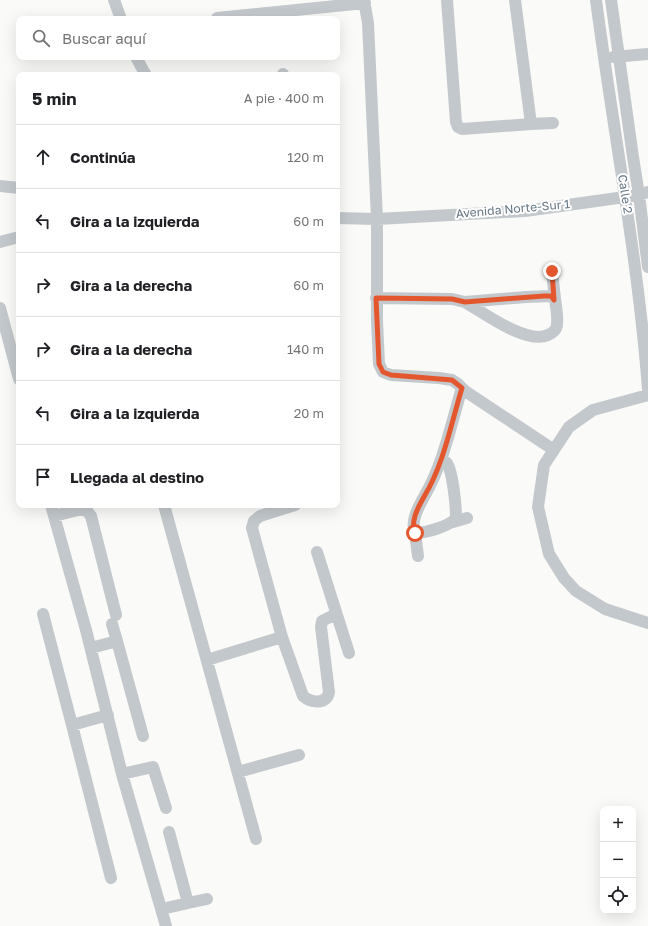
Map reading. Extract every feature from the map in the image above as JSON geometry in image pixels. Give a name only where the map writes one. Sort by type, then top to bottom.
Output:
[{"type":"street","points":[[114,0],[120,16]]},
{"type":"street","points":[[448,0],[456,122],[458,127],[462,129],[553,123]]},
{"type":"street","points":[[515,0],[531,124]]},
{"type":"street","name":"Calle 2","points":[[596,0],[626,196],[644,336],[648,389]]},
{"type":"street","points":[[611,0],[619,57],[644,194],[648,267]]},
{"type":"street","points":[[235,16],[365,2],[368,23],[377,219],[376,298],[379,364],[383,372],[391,375],[452,380],[554,450]]},
{"type":"street","points":[[604,58],[648,54]]},
{"type":"street","points":[[137,60],[144,72]]},
{"type":"street","points":[[0,186],[16,188]]},
{"type":"street","name":"Avenida Norte-Sur 1","points":[[340,218],[377,219],[525,211],[644,194]]},
{"type":"street","points":[[0,242],[16,239]]},
{"type":"street","points":[[465,302],[520,334],[534,338],[546,336],[552,333],[557,326],[558,318],[554,300],[552,271]]},
{"type":"street","points":[[376,298],[452,299],[465,302],[551,296],[554,300]]},
{"type":"street","points":[[490,317],[489,308],[490,304],[494,300]]},
{"type":"street","points":[[0,308],[6,351],[16,369]]},
{"type":"street","points":[[418,556],[414,529],[416,513],[442,459],[462,388]]},
{"type":"street","points":[[648,395],[593,410],[570,427],[544,465],[538,507],[549,554],[564,578],[576,591],[605,609],[648,624]]},
{"type":"street","points":[[442,459],[447,464],[454,491],[456,518],[453,522]]},
{"type":"street","points":[[165,508],[256,839]]},
{"type":"street","points":[[285,508],[260,516],[254,521],[252,528],[282,637],[303,696],[310,701],[315,702],[324,700],[328,696],[329,692],[321,627],[322,621],[336,614]]},
{"type":"street","points":[[143,736],[117,642],[114,620],[90,516],[87,511],[82,509],[53,511],[108,715],[122,774],[166,926]]},
{"type":"street","points":[[415,533],[422,533],[467,518]]},
{"type":"street","points":[[317,552],[349,653]]},
{"type":"street","points":[[43,614],[112,878]]},
{"type":"street","points":[[207,660],[282,637]]},
{"type":"street","points":[[90,648],[117,642]]},
{"type":"street","points":[[72,724],[108,715]]},
{"type":"street","points":[[238,772],[299,755]]},
{"type":"street","points":[[122,774],[152,763],[166,808]]},
{"type":"street","points":[[169,832],[188,903]]},
{"type":"street","points":[[162,909],[207,899]]},
{"type":"route","points":[[415,533],[414,521],[416,513],[442,459],[462,388],[452,380],[391,375],[383,372],[379,364],[376,298],[452,299],[465,302],[551,296],[554,300],[552,271]]}]
